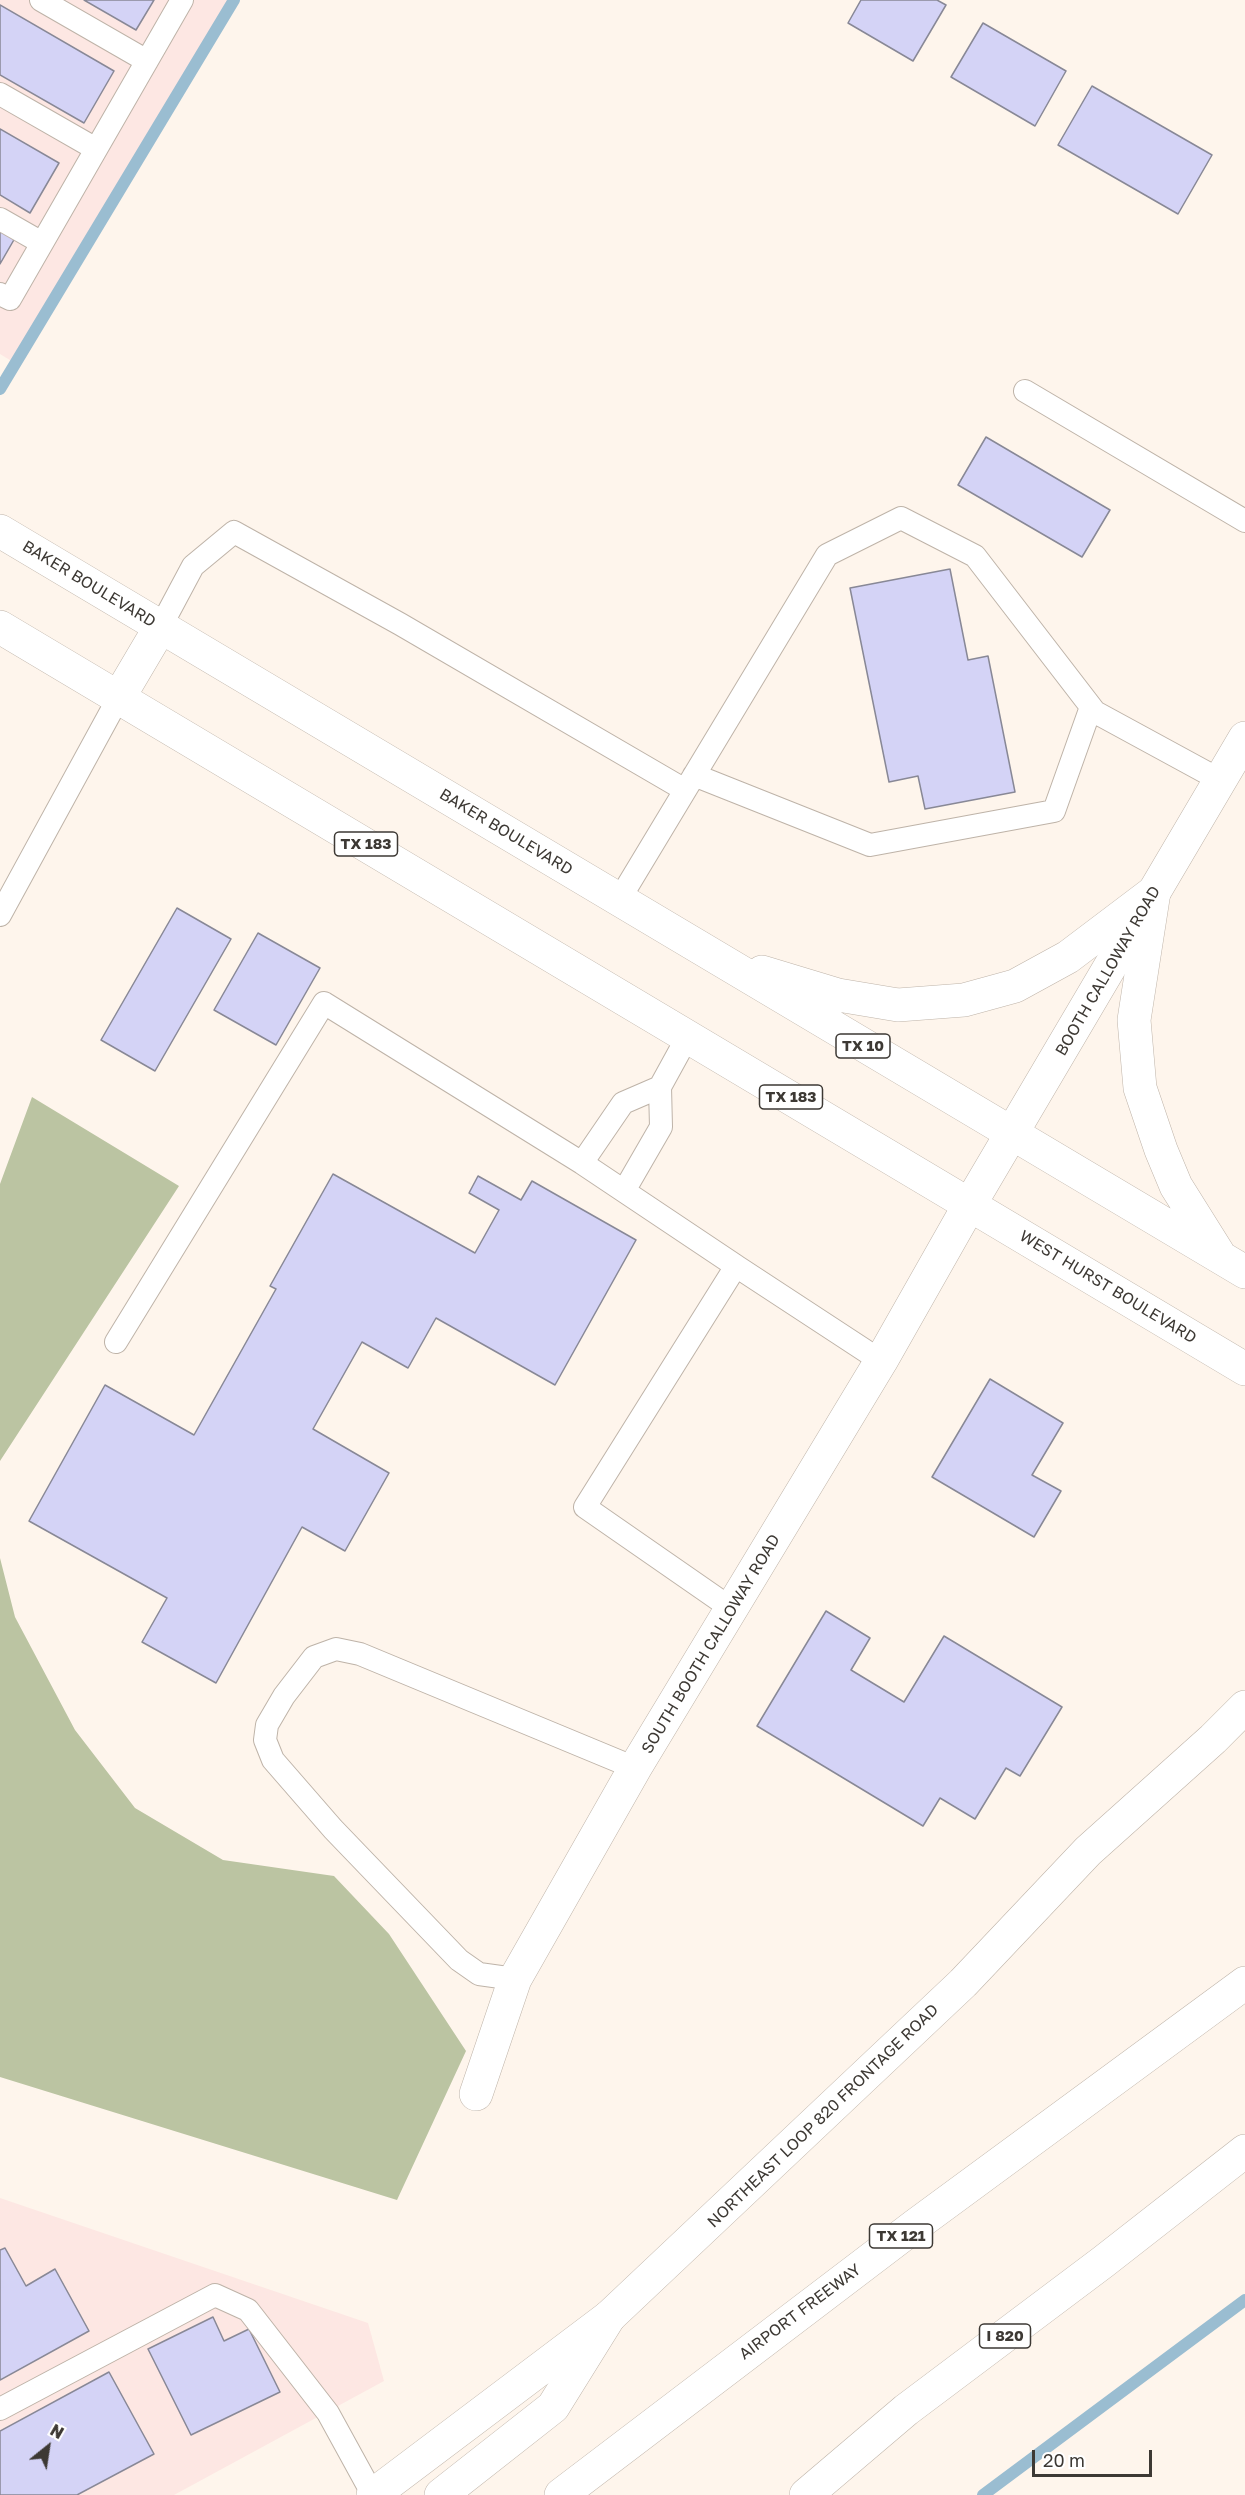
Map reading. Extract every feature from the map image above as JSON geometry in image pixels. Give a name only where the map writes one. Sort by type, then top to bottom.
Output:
[{"type":"main road","name":"BAKER BOULEVARD","points":[[0,531],[1012,1134]]},
{"type":"main road","points":[[119,697],[160,626]]},
{"type":"main road","name":"TX 183","points":[[0,627],[970,1204]]},
{"type":"main road","name":"BOOTH CALLOWAY ROAD","points":[[970,1204],[1245,738]]},
{"type":"main road","points":[[714,957],[838,995],[898,1005],[964,1000],[1015,986],[1068,957],[1154,892]]},
{"type":"main road","points":[[1154,892],[1134,1020],[1140,1088],[1176,1186],[1233,1264]]},
{"type":"main road","name":"TX 10","points":[[1012,1134],[1233,1264]]},
{"type":"main road","name":"SOUTH BOOTH CALLOWAY ROAD","points":[[476,2094],[515,1979],[635,1768],[881,1361],[970,1204]]},
{"type":"main road","name":"WEST HURST BOULEVARD","points":[[970,1204],[1245,1369]]},
{"type":"main road","name":"NORTHEAST LOOP 820 FRONTAGE ROAD","points":[[373,2495],[609,2317],[963,1983],[1088,1851],[1213,1739],[1245,1707]]},
{"type":"main road","name":"AIRPORT FREEWAY","points":[[561,2495],[916,2225],[1245,1983]]},
{"type":"main road","name":"I 820","points":[[806,2495],[906,2410],[1103,2262],[1245,2151]]},
{"type":"main road","points":[[441,2495],[553,2407],[609,2317]]},
{"type":"lane","points":[[41,0],[147,61]]},
{"type":"lane","points":[[0,294],[10,299],[182,0]]},
{"type":"lane","points":[[0,94],[96,149]]},
{"type":"lane","points":[[0,219],[42,243]]},
{"type":"lane","points":[[1025,391],[1245,521]]},
{"type":"lane","points":[[619,900],[827,555],[901,518],[975,556],[1095,712],[1220,780]]},
{"type":"lane","points":[[160,626],[193,566],[234,532],[689,783],[870,845],[1054,812],[1091,707]]},
{"type":"lane","points":[[0,915],[119,697]]},
{"type":"lane","points":[[116,1342],[324,1003],[582,1163],[881,1361]]},
{"type":"lane","points":[[624,1191],[661,1127],[660,1087],[688,1036]]},
{"type":"lane","points":[[582,1163],[623,1102],[660,1087]]},
{"type":"lane","points":[[732,1609],[585,1507],[736,1266]]},
{"type":"lane","points":[[515,1979],[479,1974],[459,1960],[333,1829],[273,1760],[265,1740],[267,1725],[284,1696],[314,1657],[336,1650],[360,1653],[635,1768]]},
{"type":"lane","points":[[0,2409],[215,2295],[248,2310],[328,2413],[373,2495]]},
{"type":"shaded area","points":[[0,0],[229,0],[18,365],[0,354]]},
{"type":"shaded area","points":[[0,2198],[368,2323],[384,2381],[174,2495],[0,2495]]},
{"type":"green space","points":[[32,1097],[179,1186],[0,1461],[0,1184]]},
{"type":"green space","points":[[0,1558],[15,1617],[75,1730],[135,1808],[223,1860],[334,1876],[389,1934],[466,2051],[397,2200],[0,2077]]},
{"type":"building","points":[[84,0],[154,0],[136,30]]},
{"type":"building","points":[[861,0],[937,0],[946,5],[913,61],[848,23]]},
{"type":"building","points":[[0,5],[114,71],[84,123],[0,75]]},
{"type":"building","points":[[983,23],[1066,71],[1035,126],[951,77]]},
{"type":"building","points":[[1092,86],[1212,155],[1178,214],[1058,145]]},
{"type":"building","points":[[0,129],[59,163],[30,213],[0,195]]},
{"type":"building","points":[[0,230],[15,238],[0,264]]},
{"type":"building","points":[[986,437],[1110,510],[1082,557],[958,485]]},
{"type":"building","points":[[950,569],[968,660],[988,656],[1015,792],[925,809],[918,776],[889,782],[850,588]]},
{"type":"building","points":[[177,908],[231,939],[155,1071],[101,1040]]},
{"type":"building","points":[[258,933],[320,968],[276,1045],[214,1010]]},
{"type":"building","points":[[333,1174],[475,1253],[499,1210],[469,1193],[478,1176],[521,1200],[532,1181],[636,1240],[555,1385],[436,1318],[408,1368],[362,1342],[313,1429],[389,1473],[345,1551],[302,1527],[216,1683],[142,1642],[167,1598],[29,1521],[105,1385],[194,1435],[276,1289],[270,1286]]},
{"type":"building","points":[[990,1379],[1063,1423],[1032,1475],[1061,1491],[1034,1537],[932,1477]]},
{"type":"building","points":[[826,1611],[870,1638],[851,1670],[904,1702],[944,1636],[1062,1707],[1020,1776],[1006,1768],[975,1819],[940,1798],[923,1826],[757,1726]]},
{"type":"building","points":[[5,2248],[26,2286],[55,2269],[89,2331],[0,2380],[0,2250]]},
{"type":"building","points":[[213,2317],[224,2341],[249,2329],[280,2392],[191,2435],[148,2349]]},
{"type":"building","points":[[109,2372],[154,2454],[77,2495],[0,2495],[0,2431]]},
{"type":"waterway","points":[[0,389],[234,0]]},
{"type":"waterway","points":[[983,2495],[1245,2300]]}]
